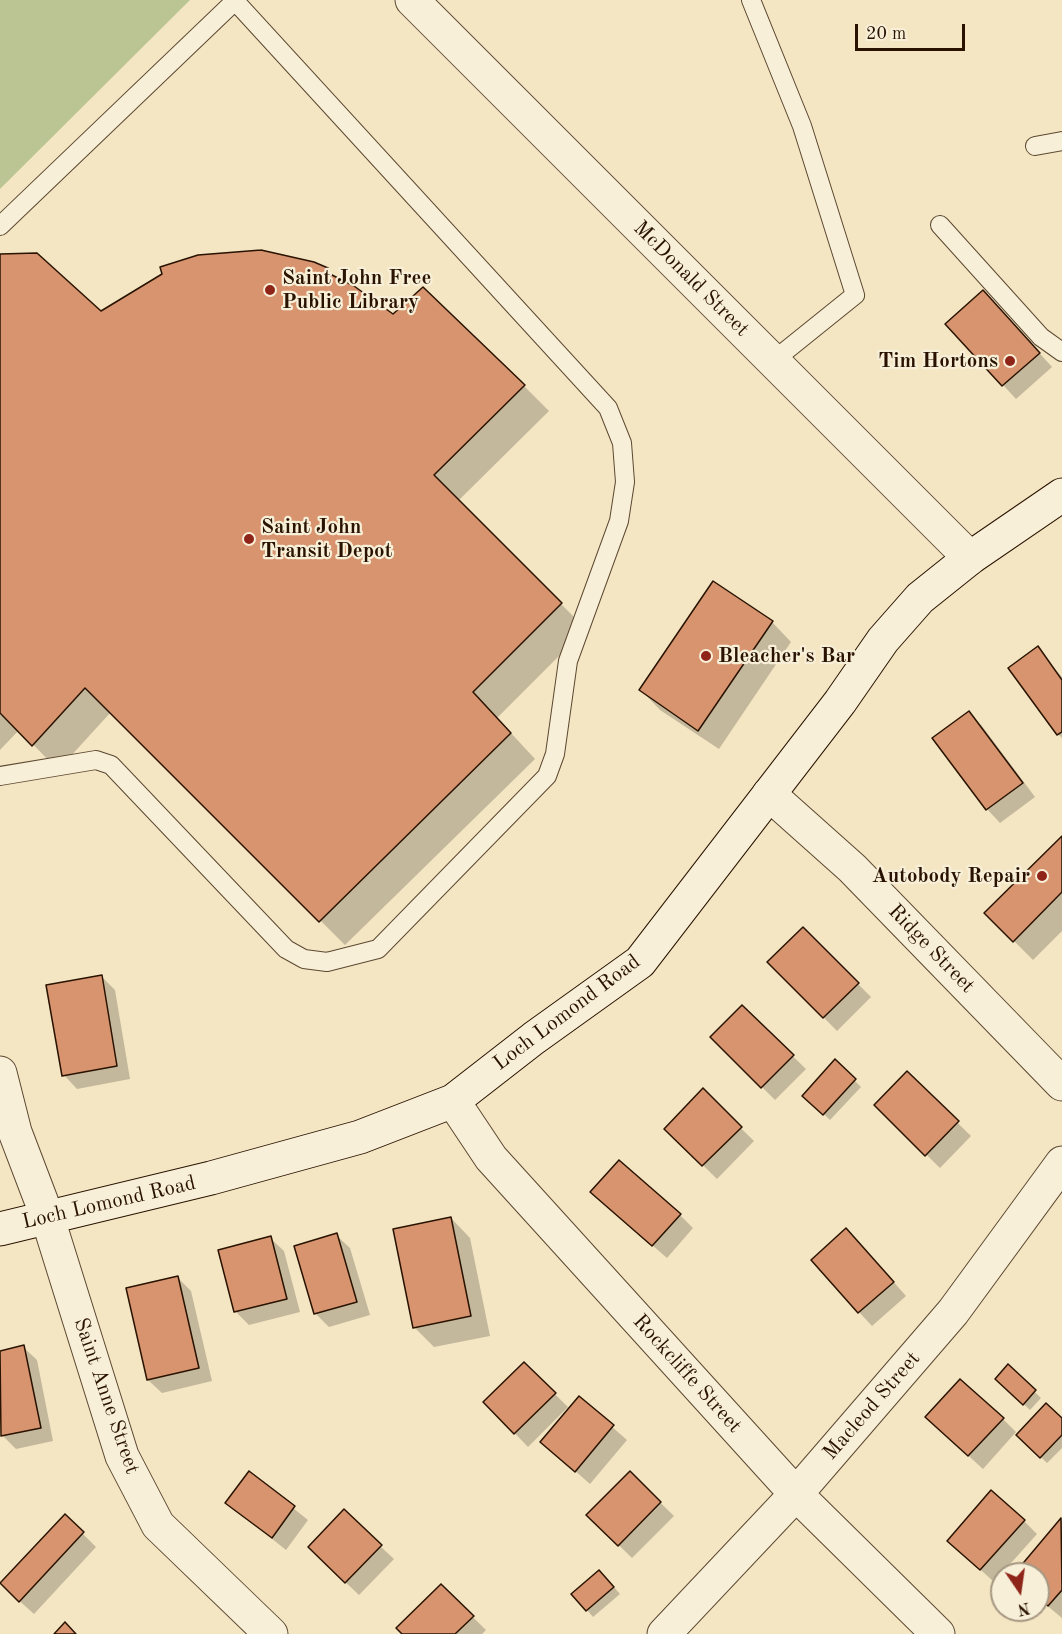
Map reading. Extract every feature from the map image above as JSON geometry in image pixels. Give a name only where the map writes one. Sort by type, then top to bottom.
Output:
[{"type":"street","name":"McDonald Street","points":[[412,0],[970,558]]},
{"type":"street","name":"Loch Lomond Road","points":[[0,1228],[211,1178],[360,1137],[453,1101],[534,1038],[639,962],[770,795],[883,640],[920,598],[970,558],[1062,495]]},
{"type":"street","name":"Ridge Street","points":[[770,795],[852,868],[1062,1084]]},
{"type":"street","name":"Saint Anne Street","points":[[0,1073],[15,1132],[47,1216],[122,1456],[158,1525],[271,1634]]},
{"type":"street","name":"Rockcliffe Street","points":[[453,1101],[491,1158],[796,1494],[938,1634]]},
{"type":"street","name":"Macleod Street","points":[[664,1634],[796,1494],[953,1312],[1062,1163]]},
{"type":"lane","points":[[751,0],[802,126],[855,295],[773,361]]},
{"type":"lane","points":[[0,226],[236,1],[608,408],[622,443],[625,482],[621,512],[568,661],[555,754],[547,776],[378,949],[327,962],[304,959],[286,949],[111,765],[96,760],[0,776]]},
{"type":"lane","points":[[1035,146],[1062,141]]},
{"type":"lane","points":[[940,225],[1041,337],[1062,352]]},
{"type":"green space","points":[[0,0],[190,0],[0,189]]},
{"type":"building","name":"Saint John Transit Depot","points":[[261,250],[314,262],[328,268],[326,272],[354,286],[393,314],[423,287],[525,385],[434,475],[562,603],[473,692],[511,733],[319,922],[85,688],[32,746],[0,713],[0,254],[37,253],[101,311],[162,274],[160,267],[198,255]]},
{"type":"building","points":[[983,290],[1040,353],[1002,386],[945,324]]},
{"type":"building","name":"Bleacher's Bar","points":[[713,581],[773,621],[698,731],[639,690]]},
{"type":"building","points":[[1038,646],[1062,680],[1062,732],[1057,735],[1008,668]]},
{"type":"building","points":[[969,711],[1023,783],[986,810],[932,738]]},
{"type":"building","name":"Autobody Repair","points":[[1062,836],[1062,892],[1013,942],[984,913]]},
{"type":"building","points":[[803,927],[859,983],[823,1018],[767,962]]},
{"type":"building","points":[[102,975],[117,1066],[62,1076],[46,985]]},
{"type":"building","points":[[742,1005],[794,1055],[761,1088],[710,1037]]},
{"type":"building","points":[[835,1059],[856,1079],[823,1115],[802,1096]]},
{"type":"building","points":[[907,1071],[959,1121],[925,1156],[874,1105]]},
{"type":"building","points":[[703,1088],[742,1127],[702,1166],[664,1129]]},
{"type":"building","points":[[619,1160],[681,1214],[652,1246],[590,1192]]},
{"type":"building","points":[[451,1217],[471,1316],[413,1328],[393,1229]]},
{"type":"building","points":[[846,1228],[894,1282],[858,1313],[811,1260]]},
{"type":"building","points":[[337,1233],[357,1302],[314,1314],[294,1246]]},
{"type":"building","points":[[271,1236],[287,1299],[234,1312],[218,1250]]},
{"type":"building","points":[[178,1276],[199,1368],[147,1380],[126,1288]]},
{"type":"building","points":[[24,1345],[41,1428],[1,1436],[0,1351]]},
{"type":"building","points":[[524,1362],[556,1393],[514,1434],[483,1402]]},
{"type":"building","points":[[1008,1364],[1036,1390],[1023,1405],[995,1379]]},
{"type":"building","points":[[960,1379],[1004,1418],[968,1456],[925,1417]]},
{"type":"building","points":[[579,1396],[614,1425],[575,1472],[540,1442]]},
{"type":"building","points":[[1046,1403],[1062,1418],[1062,1435],[1040,1458],[1016,1435]]},
{"type":"building","points":[[249,1471],[295,1506],[272,1538],[225,1503]]},
{"type":"building","points":[[630,1471],[661,1502],[618,1546],[586,1515]]},
{"type":"building","points":[[991,1490],[1025,1520],[980,1570],[947,1541]]},
{"type":"building","points":[[344,1509],[382,1545],[345,1583],[308,1547]]},
{"type":"building","points":[[65,1514],[84,1532],[19,1602],[0,1583]]},
{"type":"building","points":[[1061,1518],[1062,1590],[1050,1604],[1050,1562],[1024,1562]]},
{"type":"building","points":[[599,1570],[614,1587],[586,1611],[571,1594]]},
{"type":"building","points":[[441,1584],[474,1616],[455,1634],[402,1634],[396,1628]]},
{"type":"building","points":[[65,1622],[76,1634],[54,1634]]},
{"type":"place","name":"Saint John Free Public Library","points":[[270,290]]},
{"type":"place","name":"Tim Hortons","points":[[1010,361]]},
{"type":"place","name":"Saint John Transit Depot","points":[[249,539]]},
{"type":"place","name":"Bleacher's Bar","points":[[706,656]]},
{"type":"place","name":"Autobody Repair","points":[[1042,876]]}]
